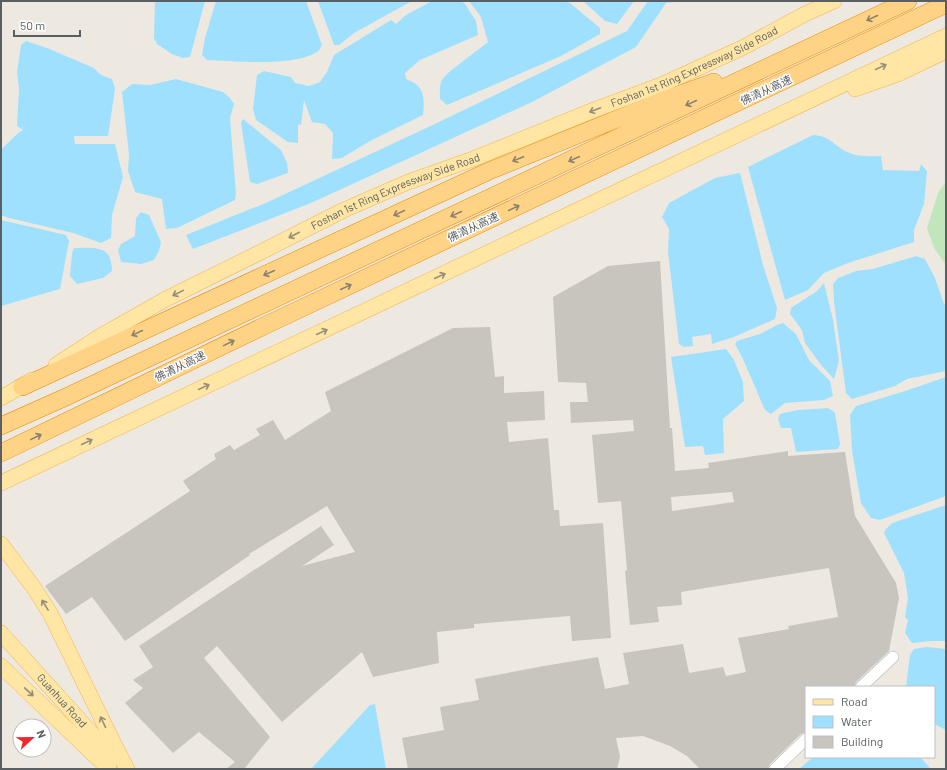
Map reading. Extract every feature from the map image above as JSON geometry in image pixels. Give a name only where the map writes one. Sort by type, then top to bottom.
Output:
[{"type":"highway","name":"佛清从高速","points":[[1,426],[457,214],[908,1]]},
{"type":"highway","name":"佛清从高速","points":[[1,453],[272,322],[946,4]]},
{"type":"highway","points":[[22,387],[488,171],[666,99],[802,50]]},
{"type":"main road","name":"Foshan 1st Ring Expressway Side Road","points":[[1,398],[22,387],[99,337],[166,299],[344,210],[408,182],[473,159],[594,110],[661,85],[744,47],[826,1]]},
{"type":"main road","name":"Foshan 1st Ring Expressway Side Road","points":[[805,14],[834,1]]},
{"type":"main road","points":[[1,483],[946,36]]},
{"type":"main road","points":[[783,114],[898,74],[946,51]]},
{"type":"main road","points":[[1,544],[50,612],[127,769]]},
{"type":"main road","name":"Guanhua Road","points":[[1,633],[104,746],[123,769]]},
{"type":"main road","points":[[1,666],[109,769]]},
{"type":"street","points":[[862,686],[893,657]]},
{"type":"street","points":[[775,769],[805,741]]},
{"type":"green space","points":[[946,181],[946,265],[934,248],[927,228],[938,193]]},
{"type":"water","points":[[155,1],[205,1],[190,57],[183,58],[172,54],[157,44],[154,38]]},
{"type":"water","points":[[216,1],[306,1],[322,45],[317,52],[307,57],[294,60],[248,62],[207,60],[202,55],[205,38]]},
{"type":"water","points":[[318,1],[412,1],[354,33],[339,45],[334,45]]},
{"type":"water","points":[[432,1],[461,1],[465,4],[476,21],[478,35],[420,60],[405,73],[406,79],[417,85],[422,92],[424,103],[423,115],[370,141],[342,158],[332,159],[333,133],[325,124],[312,122],[304,100],[301,125],[298,124],[298,143],[288,142],[256,120],[253,109],[257,75],[264,71],[291,77],[295,83],[309,86],[320,82],[327,72],[334,55],[391,20],[396,24],[406,15]]},
{"type":"water","points":[[469,1],[562,1],[570,3],[600,28],[600,34],[561,56],[447,105],[440,99],[440,87],[442,80],[488,42],[481,17]]},
{"type":"water","points":[[583,1],[634,1],[617,24],[605,21]]},
{"type":"water","points":[[648,1],[683,1],[666,3],[636,47],[532,102],[311,203],[193,249],[186,235],[268,202],[439,122],[627,31]]},
{"type":"water","points":[[26,41],[47,48],[94,68],[101,75],[112,79],[115,89],[108,136],[74,136],[75,144],[115,144],[123,177],[112,215],[111,238],[101,243],[73,233],[1,215],[1,149],[23,130],[17,126],[19,88],[17,72],[21,45]]},
{"type":"water","points":[[176,79],[223,92],[234,104],[230,118],[236,194],[235,200],[177,228],[166,229],[162,199],[135,192],[128,171],[129,154],[122,92],[132,84],[150,85]]},
{"type":"water","points":[[243,119],[281,150],[287,163],[288,173],[257,184],[250,182],[241,123]]},
{"type":"water","points":[[813,135],[827,138],[848,153],[881,156],[883,170],[919,171],[921,164],[927,171],[924,204],[914,230],[914,242],[848,263],[824,273],[808,290],[785,300],[748,167]]},
{"type":"water","points":[[740,173],[763,265],[777,308],[775,319],[734,337],[712,344],[711,334],[692,337],[693,346],[684,347],[679,344],[668,252],[669,229],[662,217],[669,203],[715,178]]},
{"type":"water","points":[[141,212],[149,215],[161,242],[159,251],[154,260],[141,264],[121,262],[118,250],[121,244],[135,236],[136,218]]},
{"type":"water","points":[[1,220],[66,235],[69,241],[60,289],[1,306]]},
{"type":"water","points":[[74,248],[95,248],[104,251],[110,258],[112,271],[103,278],[77,284],[70,276],[72,253]]},
{"type":"water","points":[[916,256],[925,259],[935,278],[946,306],[946,371],[907,379],[895,386],[852,399],[846,393],[833,284],[838,278],[856,271],[873,269]]},
{"type":"water","points":[[824,283],[833,320],[839,361],[834,379],[821,365],[805,343],[802,330],[790,314],[791,308],[817,291]]},
{"type":"water","points":[[783,323],[796,334],[809,360],[830,381],[833,396],[824,400],[785,403],[771,414],[765,410],[735,344],[737,341],[760,334]]},
{"type":"water","points":[[726,349],[734,360],[743,382],[744,401],[723,419],[724,453],[705,455],[703,446],[685,447],[671,357]]},
{"type":"water","points":[[946,377],[946,496],[880,520],[871,518],[861,503],[852,451],[850,415],[856,406]]},
{"type":"water","points":[[828,408],[835,413],[840,444],[838,449],[796,452],[791,428],[781,428],[778,419],[780,414],[798,410]]},
{"type":"water","points":[[946,505],[946,641],[912,643],[905,633],[908,620],[905,617],[908,598],[904,573],[884,533],[892,523]]},
{"type":"water","points":[[926,647],[946,649],[946,730],[935,724],[935,686],[906,686],[910,655],[914,649]]},
{"type":"water","points":[[375,704],[386,769],[311,769],[370,705]]},
{"type":"water","points":[[812,758],[921,758],[931,769],[799,769]]},
{"type":"building","points":[[660,261],[670,428],[672,428],[675,471],[709,468],[708,463],[788,451],[788,456],[845,452],[855,516],[896,583],[899,598],[889,651],[856,682],[854,686],[805,686],[805,732],[801,734],[770,764],[768,769],[700,769],[687,756],[670,746],[643,736],[616,738],[620,757],[617,769],[408,769],[402,738],[444,730],[440,707],[479,700],[475,679],[598,657],[605,689],[629,684],[623,653],[683,644],[689,673],[723,667],[726,676],[746,672],[738,638],[789,629],[788,626],[838,617],[829,568],[681,592],[682,605],[657,607],[659,622],[630,625],[621,501],[598,503],[592,435],[634,431],[633,420],[571,423],[570,402],[588,402],[586,383],[558,382],[553,297],[608,266]],"holes":[[[732,492],[734,502],[672,511],[671,497]]]},
{"type":"building","points":[[490,327],[495,377],[504,376],[504,393],[544,391],[545,420],[507,422],[509,442],[548,438],[554,510],[559,510],[560,526],[603,523],[611,638],[572,641],[570,616],[474,624],[474,628],[437,632],[439,663],[373,677],[362,652],[282,722],[217,646],[204,658],[270,737],[244,769],[226,769],[235,762],[199,732],[173,753],[125,703],[143,688],[133,680],[153,667],[139,646],[321,526],[334,545],[302,566],[355,552],[327,506],[249,554],[250,555],[125,641],[92,597],[66,614],[45,586],[190,491],[183,481],[216,459],[214,454],[230,445],[234,450],[260,435],[256,429],[273,420],[285,440],[331,411],[325,392],[453,328]]}]
